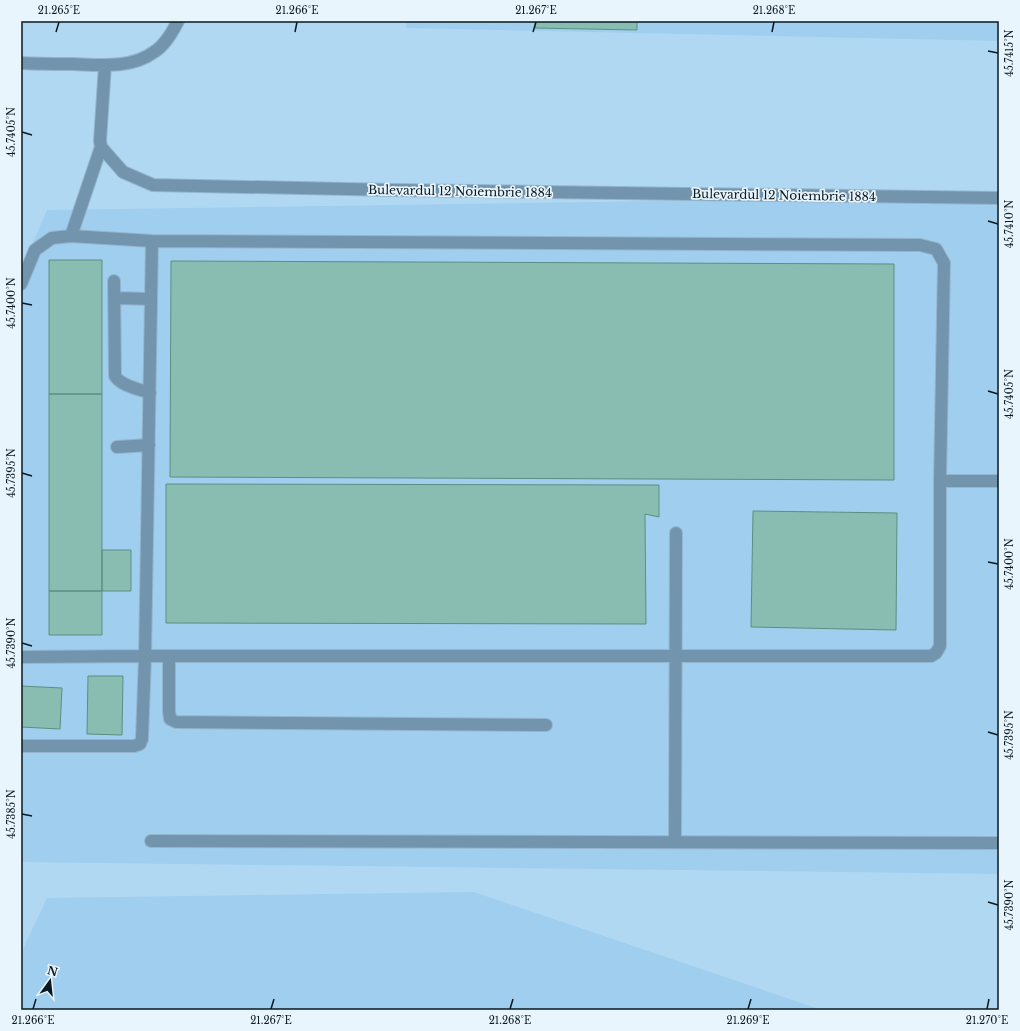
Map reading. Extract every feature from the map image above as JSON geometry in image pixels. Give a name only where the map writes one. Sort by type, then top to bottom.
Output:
[{"type":"street","points":[[21,63],[105,65],[127,63],[155,52],[165,41],[178,21]]},
{"type":"street","points":[[71,236],[101,147],[100,141],[105,65]]},
{"type":"street","name":"Bulevardul 12 Noiembrie 1884","points":[[101,147],[123,172],[153,185],[393,190],[999,198]]},
{"type":"street","points":[[21,284],[35,250],[52,238],[71,236],[152,241],[920,245],[936,249],[944,263],[940,481],[940,646],[936,653],[931,656],[21,657]]},
{"type":"street","points":[[21,746],[134,746],[140,744],[142,739],[145,656],[152,241]]},
{"type":"street","points":[[114,281],[115,376],[117,380],[124,384],[150,393]]},
{"type":"street","points":[[114,298],[151,299]]},
{"type":"street","points":[[117,447],[149,445]]},
{"type":"street","points":[[940,481],[999,482]]},
{"type":"street","points":[[675,842],[676,533]]},
{"type":"street","points":[[169,656],[169,711],[170,719],[176,722],[546,725]]},
{"type":"street","points":[[151,841],[999,843]]},
{"type":"shaded area","points":[[406,21],[999,21],[999,41],[406,28]]},
{"type":"shaded area","points":[[999,196],[999,874],[21,862],[21,270],[47,210]]},
{"type":"shaded area","points":[[474,892],[822,1010],[21,1010],[21,953],[47,898]]},
{"type":"building","points":[[535,21],[637,21],[637,30],[535,28]]},
{"type":"building","points":[[49,260],[102,260],[102,394],[49,394]]},
{"type":"building","points":[[171,261],[894,264],[894,480],[170,477]]},
{"type":"building","points":[[49,394],[102,394],[102,591],[49,591]]},
{"type":"building","points":[[166,484],[659,485],[659,517],[645,514],[646,624],[166,623]]},
{"type":"building","points":[[753,511],[897,513],[896,630],[751,627]]},
{"type":"building","points":[[102,550],[131,550],[131,591],[102,591]]},
{"type":"building","points":[[49,591],[102,591],[102,635],[49,635]]},
{"type":"building","points":[[88,676],[123,676],[122,735],[87,734]]},
{"type":"building","points":[[21,686],[62,688],[60,729],[21,727]]}]
